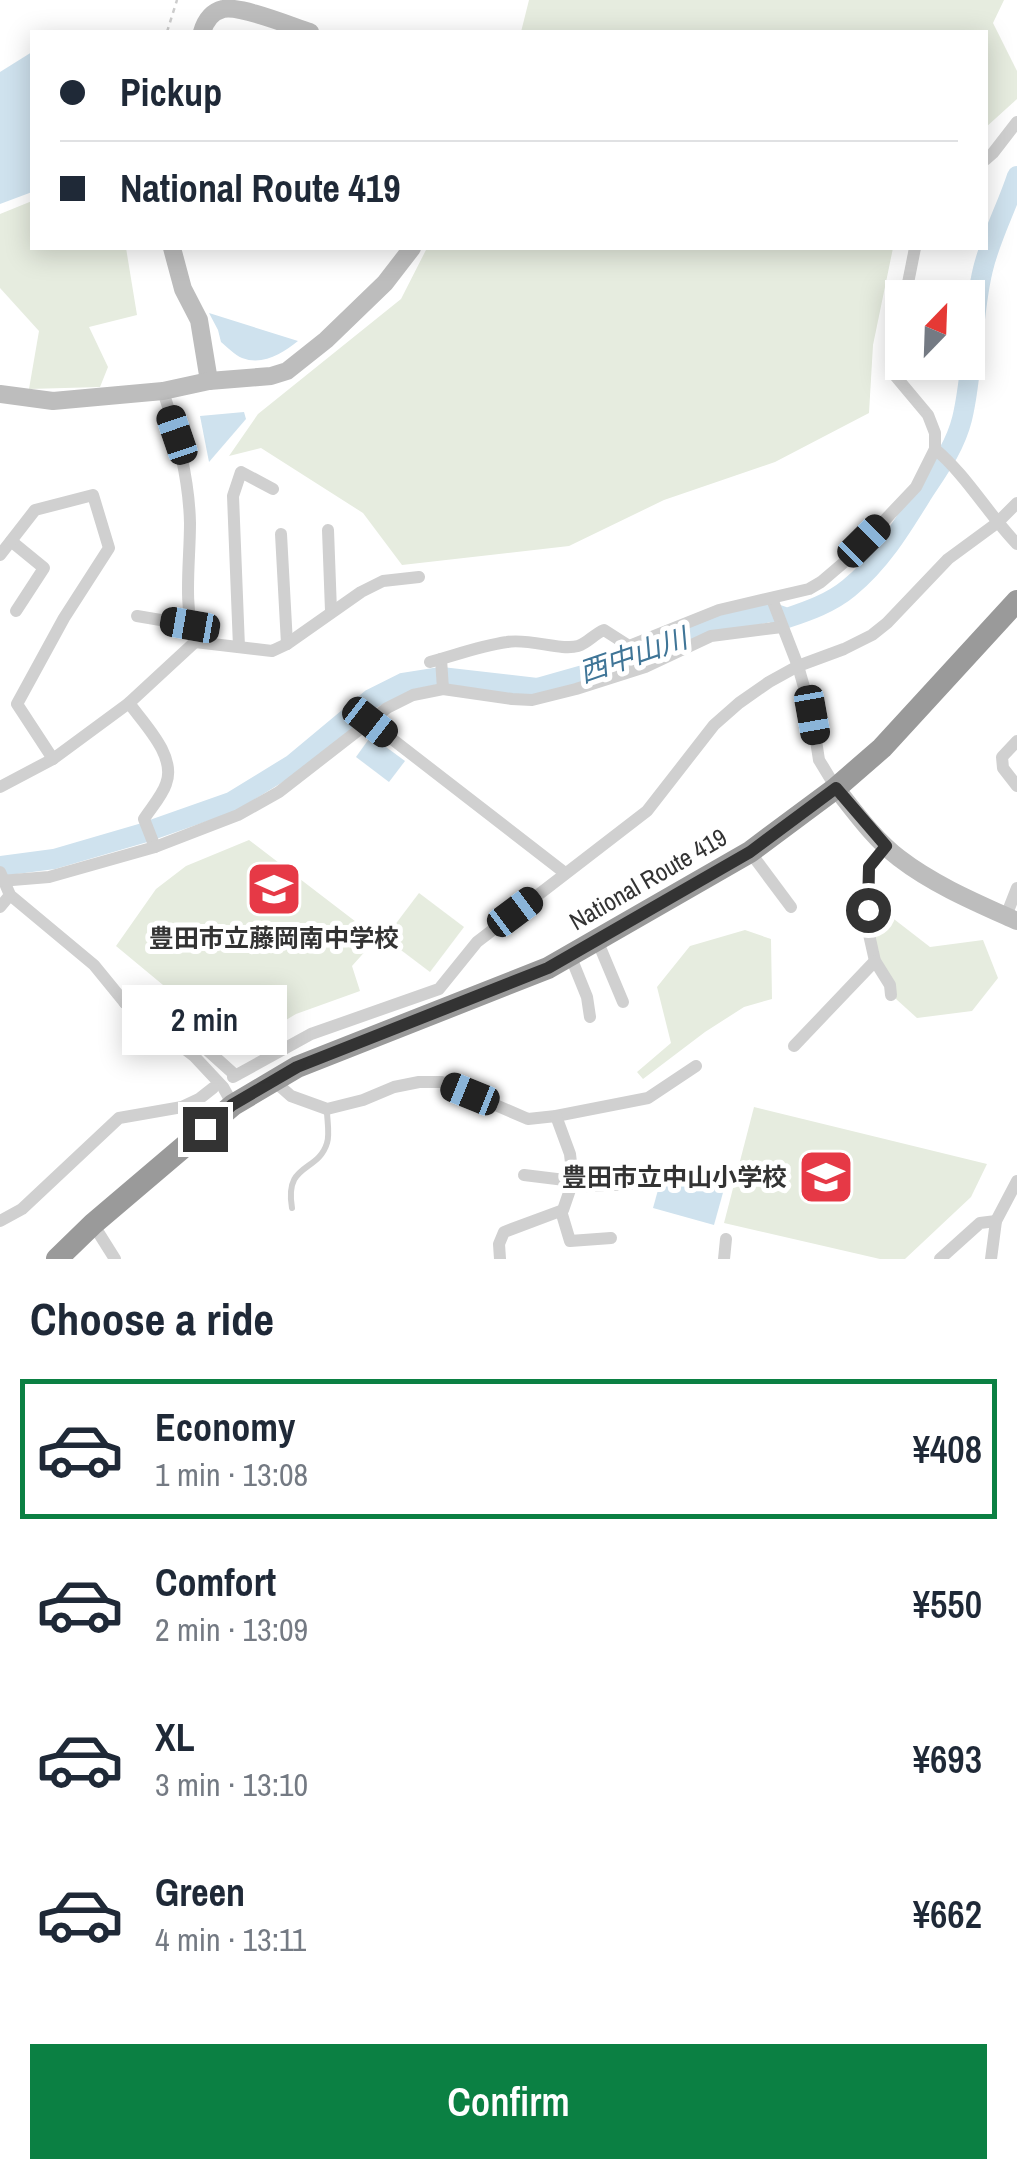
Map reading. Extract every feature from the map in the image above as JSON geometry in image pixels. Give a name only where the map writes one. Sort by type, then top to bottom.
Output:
[{"type":"highway","name":"National Route 419","points":[[57,1259],[232,1105],[297,1067],[548,968],[750,852],[882,748],[1017,601]]},
{"type":"street","points":[[203,30],[210,16],[224,8],[304,30]]},
{"type":"street","points":[[988,158],[1017,122]]},
{"type":"street","points":[[173,250],[183,289],[199,320],[210,381]]},
{"type":"street","points":[[0,394],[53,401],[162,391],[287,371],[385,283],[410,250]]},
{"type":"street","points":[[909,280],[915,250]]},
{"type":"street","points":[[443,686],[438,662],[477,648],[535,641],[567,648],[586,643],[604,630],[629,646],[719,610],[772,600],[821,582],[916,487],[937,450],[928,415],[899,380]]},
{"type":"street","points":[[162,391],[182,456],[190,522],[190,625],[195,642]]},
{"type":"street","points":[[937,450],[953,464],[1017,544]]},
{"type":"street","points":[[238,647],[233,496],[241,472],[273,489]]},
{"type":"street","points":[[0,555],[36,510],[93,495],[109,548],[64,618],[18,704],[53,758]]},
{"type":"street","points":[[125,1003],[137,997],[234,1076],[312,1034],[433,993],[445,984],[476,942],[647,811],[714,726],[739,703],[798,666],[872,635],[948,559],[1017,503]]},
{"type":"street","points":[[328,530],[331,611]]},
{"type":"street","points":[[281,534],[287,644]]},
{"type":"street","points":[[11,541],[44,568],[16,612]]},
{"type":"street","points":[[0,787],[53,758],[129,703],[195,642],[272,651],[383,581],[419,577]]},
{"type":"street","points":[[772,600],[798,666],[819,760],[836,788],[898,858],[946,888],[1012,919],[1017,888]]},
{"type":"street","points":[[136,616],[190,625]]},
{"type":"street","points":[[232,1105],[222,1087],[194,1056],[125,1003],[94,966],[10,895],[1,878],[49,878],[238,815],[279,792],[387,708],[413,695],[443,686],[512,700],[532,700],[645,667],[711,636],[781,624]]},
{"type":"street","points":[[129,703],[162,750],[169,768],[167,783],[144,819],[154,844]]},
{"type":"street","points":[[370,722],[565,874]]},
{"type":"street","points":[[1016,745],[1002,757],[1003,768],[1017,786]]},
{"type":"street","points":[[886,846],[869,867],[868,930],[875,961],[891,995]]},
{"type":"street","points":[[750,852],[792,907]]},
{"type":"street","points":[[0,907],[10,895]]},
{"type":"street","points":[[596,940],[623,1002]]},
{"type":"street","points":[[570,955],[588,996],[590,1017]]},
{"type":"street","points":[[794,1046],[875,961]]},
{"type":"street","points":[[274,1081],[290,1096],[326,1109],[394,1087],[442,1082],[528,1119],[648,1098],[696,1066]]},
{"type":"street","points":[[0,1221],[22,1209],[120,1118],[182,1107],[213,1088]]},
{"type":"street","points":[[556,1116],[570,1154],[572,1184],[560,1211],[570,1241],[610,1238]]},
{"type":"street","points":[[524,1175],[572,1184],[630,1184]]},
{"type":"street","points":[[991,1259],[996,1222],[1017,1181]]},
{"type":"street","points":[[500,1259],[499,1244],[504,1232],[560,1211]]},
{"type":"street","points":[[940,1259],[980,1223],[996,1222]]},
{"type":"street","points":[[93,1224],[115,1259]]},
{"type":"street","points":[[724,1259],[726,1240]]},
{"type":"lane","points":[[292,1208],[290,1193],[298,1172],[319,1156],[328,1142],[326,1109]]},
{"type":"path","points":[[168,30],[177,0]]},
{"type":"shaded area","points":[[529,0],[1004,0],[993,23],[1017,71],[1017,99],[988,125],[988,30],[522,30]]},
{"type":"shaded area","points":[[30,202],[30,250],[126,250],[137,315],[89,327],[108,367],[100,387],[29,389],[39,331],[0,288],[0,214]]},
{"type":"shaded area","points":[[426,250],[893,250],[873,345],[869,413],[775,462],[664,500],[569,546],[402,565],[363,513],[261,448],[229,456],[258,414],[401,299]]},
{"type":"shaded area","points":[[249,840],[377,938],[352,966],[360,991],[296,1014],[239,1048],[116,946],[156,889],[186,866]]},
{"type":"shaded area","points":[[419,893],[464,927],[430,972],[385,938]]},
{"type":"shaded area","points":[[868,899],[930,947],[983,940],[998,978],[972,1011],[917,1018],[885,989],[878,949],[861,904]]},
{"type":"shaded area","points":[[745,930],[771,939],[772,999],[744,1007],[643,1079],[637,1072],[671,1043],[657,987],[690,946]]},
{"type":"shaded area","points":[[754,1107],[987,1164],[971,1197],[905,1259],[880,1259],[724,1223]]},
{"type":"water","points":[[30,53],[30,193],[0,204],[0,72]]},
{"type":"water","points":[[209,313],[298,341],[265,359],[242,358],[221,342]]},
{"type":"water","points":[[244,412],[246,419],[209,462],[200,416]]},
{"type":"water","points":[[371,736],[405,761],[389,782],[356,757]]},
{"type":"water","points":[[663,1172],[724,1189],[714,1225],[653,1208]]},
{"type":"waterway","name":"西中山川","points":[[0,866],[54,859],[231,802],[293,764],[371,699],[403,683],[441,677],[537,688],[597,671],[679,637],[742,618],[770,612],[787,618],[842,593],[861,578],[890,544],[955,439],[966,400],[983,269],[1017,176]]},
{"type":"place","name":"豊田市立藤岡南中学校","points":[[274,889]]},
{"type":"place","name":"豊田市立中山小学校","points":[[826,1177]]},
{"type":"route","points":[[205,1129],[232,1105],[297,1067],[548,968],[750,852],[836,788],[886,846],[869,867],[868,910]]}]
